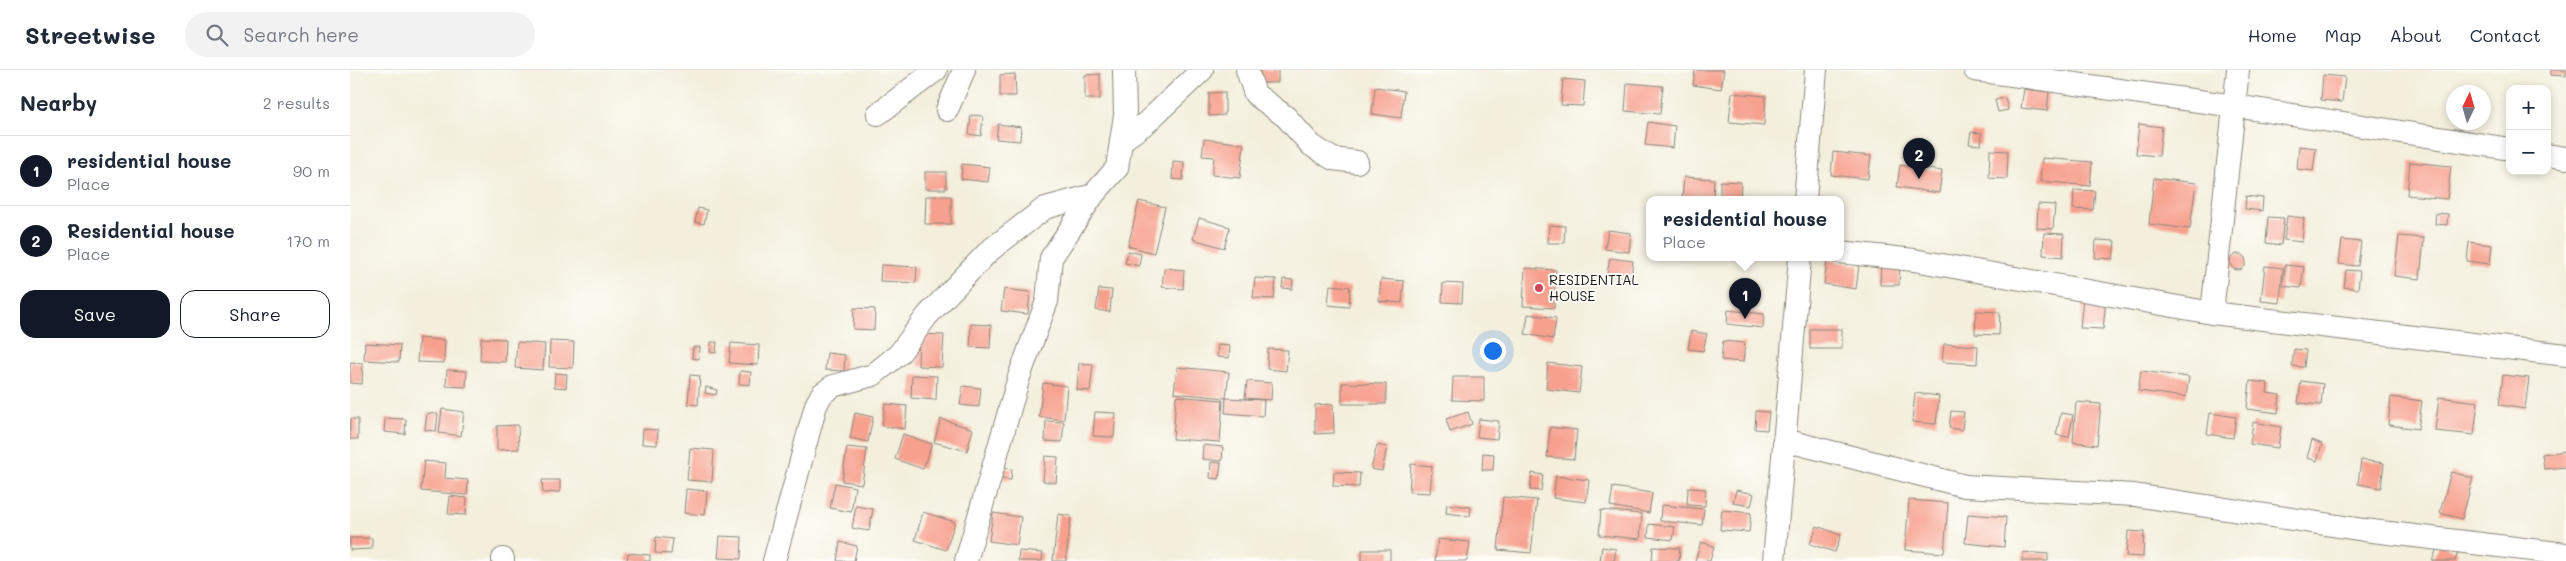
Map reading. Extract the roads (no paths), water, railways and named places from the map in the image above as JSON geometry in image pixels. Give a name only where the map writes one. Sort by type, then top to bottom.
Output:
[{"type":"street","points":[[878,114],[936,70]]},
{"type":"street","points":[[947,110],[964,70]]},
{"type":"street","points":[[966,561],[1019,377],[1047,301],[1051,258],[1093,195],[1117,168],[1125,115],[1124,70]]},
{"type":"street","points":[[1121,141],[1146,123],[1202,70]]},
{"type":"street","points":[[1247,70],[1255,94],[1286,117],[1311,145],[1332,159],[1357,162]]},
{"type":"street","points":[[1805,196],[1816,70]]},
{"type":"street","points":[[1976,70],[2235,106],[2506,148]]},
{"type":"street","points":[[2212,313],[2238,70]]},
{"type":"street","points":[[2551,156],[2566,158]]},
{"type":"street","points":[[774,561],[816,405],[822,394],[833,386],[873,375],[899,354],[927,316],[989,251],[1045,208],[1093,195]]},
{"type":"street","points":[[1844,252],[1914,260],[2212,313],[2566,355]]},
{"type":"street","points":[[1774,561],[1800,261]]},
{"type":"street","points":[[1784,440],[1966,486],[2134,495],[2364,530],[2566,554]]},
{"type":"place","name":"Residential house","points":[[1919,179]]},
{"type":"place","name":"RESIDENTIAL HOUSE","points":[[1539,288]]},
{"type":"place","name":"residential house","points":[[1745,319]]}]
